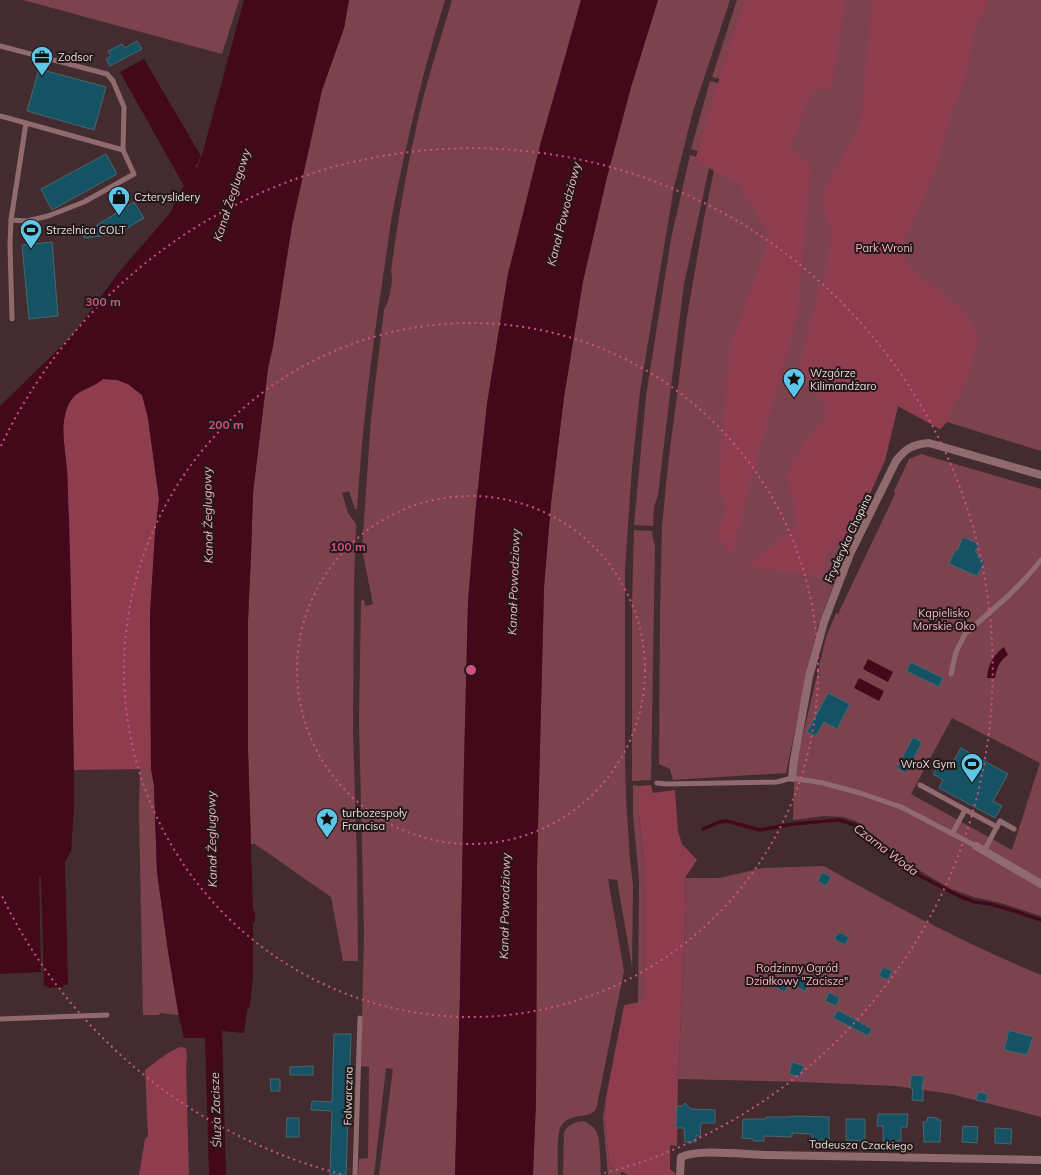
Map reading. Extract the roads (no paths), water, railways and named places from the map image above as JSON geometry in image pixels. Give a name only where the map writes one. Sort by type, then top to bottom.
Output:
[{"type":"street","name":"Fryderyka Chopina","points":[[792,778],[809,677],[824,622],[850,554],[896,461],[902,452],[917,444],[929,443],[1041,475]]},
{"type":"street","points":[[976,846],[1041,884]]},
{"type":"street","name":"Tadeusza Czackiego","points":[[680,1174],[681,1156],[691,1153],[1041,1160]]},
{"type":"lane","points":[[0,46],[107,74],[113,81],[124,107],[123,150],[134,174],[84,202],[48,216],[27,221],[11,220]]},
{"type":"lane","points":[[0,116],[123,150]]},
{"type":"lane","points":[[12,319],[10,244],[11,220],[26,123]]},
{"type":"lane","points":[[951,674],[956,652],[965,634],[1007,597],[1041,560]]},
{"type":"lane","points":[[656,783],[777,782],[792,778],[823,783],[860,793],[901,807],[976,846]]},
{"type":"lane","points":[[920,785],[997,827]]},
{"type":"lane","points":[[952,834],[965,810]]},
{"type":"lane","points":[[984,851],[1000,821],[1014,829]]},
{"type":"lane","points":[[0,1019],[106,1015]]},
{"type":"lane","name":"Folwarczna","points":[[355,1175],[360,1018]]},
{"type":"water","points":[[244,0],[349,0],[344,28],[322,90],[292,225],[273,346],[268,368],[253,493],[248,620],[248,750],[253,909],[255,913],[255,921],[253,923],[253,975],[250,1006],[247,1010],[244,1033],[222,1031],[226,1175],[209,1175],[205,1038],[184,1038],[168,951],[157,872],[154,786],[151,769],[150,615],[155,533],[159,499],[148,418],[142,395],[128,384],[117,380],[103,379],[77,394],[69,403],[63,426],[67,477],[70,555],[74,807],[71,851],[65,862],[68,985],[63,985],[63,987],[48,988],[47,986],[44,986],[41,877],[39,877],[41,972],[0,974],[0,406],[71,337],[120,271],[171,212],[177,196],[184,186],[120,72],[144,59],[201,156],[195,166],[197,168],[202,155]]},
{"type":"water","name":"Kanał Powodziowy","points":[[581,0],[658,0],[631,87],[607,177],[583,281],[564,397],[551,503],[544,587],[537,866],[536,1100],[533,1175],[455,1175],[468,602],[475,516],[487,404],[508,274],[540,145]]},
{"type":"water","points":[[1004,647],[1008,655],[999,665],[995,678],[987,678],[992,661],[997,653]]},
{"type":"water","points":[[868,659],[893,672],[888,682],[863,669]]},
{"type":"water","points":[[859,678],[884,691],[879,701],[854,688]]},
{"type":"waterway","name":"Czarna Woda","points":[[703,829],[719,822],[727,821],[760,830],[793,824],[839,820],[858,826],[889,853],[918,875],[961,897],[975,902],[990,904],[1041,920]]},
{"type":"place","name":"Zodsor","points":[[42,76]]},
{"type":"place","name":"Czteryslidery","points":[[119,216]]},
{"type":"place","name":"Strzelnica COLT","points":[[31,250]]},
{"type":"place","name":"Wzgórze Kilimandżaro","points":[[794,398]]},
{"type":"place","name":"WroX Gym","points":[[972,784]]},
{"type":"place","name":"turbozespoły Francisa","points":[[327,838]]},
{"type":"water label","name":"Kanał Żeglugowy","points":[[232,195]]},
{"type":"water label","name":"Kanał Żeglugowy","points":[[208,515]]},
{"type":"water label","name":"Kanał Żeglugowy","points":[[212,839]]},
{"type":"water label","name":"Śluza Zacisze","points":[[216,1110]]},
{"type":"park label","name":"Park Wroni","points":[[884,248]]},
{"type":"park label","name":"Kąpielisko Morskie Oko","points":[[944,619]]},
{"type":"park label","name":"Rodzinny Ogród Działkowy \"Zacisze\"","points":[[797,974]]}]
